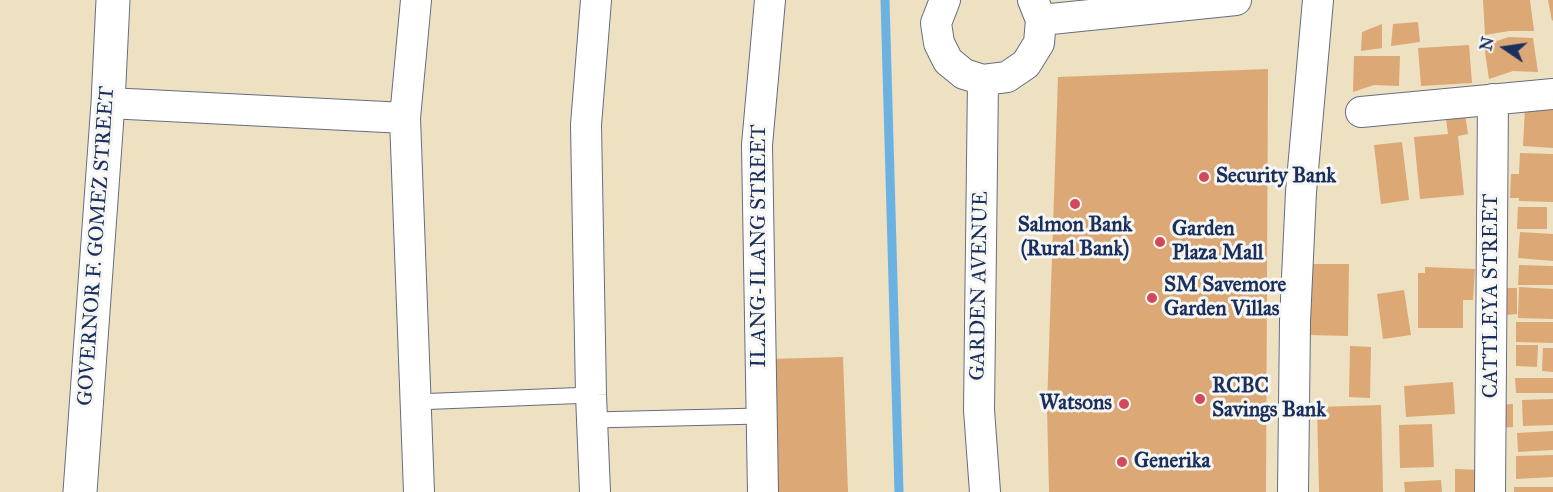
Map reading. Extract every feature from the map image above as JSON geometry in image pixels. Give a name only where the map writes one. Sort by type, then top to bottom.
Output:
[{"type":"street","name":"GOVERNOR F. GOMEZ STREET","points":[[80,492],[108,103],[113,0]]},
{"type":"street","points":[[416,0],[405,118],[419,492]]},
{"type":"street","points":[[595,492],[586,124],[596,0]]},
{"type":"street","name":"ILANG-ILANG STREET","points":[[763,492],[757,145],[770,0]]},
{"type":"street","points":[[945,0],[936,23],[939,43],[948,61],[964,74],[983,80],[1006,77],[1026,64],[1039,44],[1037,10],[1236,0]]},
{"type":"street","points":[[1293,492],[1295,321],[1301,192],[1318,0]]},
{"type":"street","name":"GARDEN AVENUE","points":[[983,80],[979,410],[985,492]]},
{"type":"street","points":[[1361,112],[1553,94]]},
{"type":"street","name":"CATTLEYA STREET","points":[[1490,492],[1493,99]]},
{"type":"street","points":[[108,103],[405,118]]},
{"type":"lane","points":[[415,402],[760,416]]},
{"type":"building","points":[[1483,0],[1530,0],[1534,31],[1509,31],[1485,35]]},
{"type":"building","points":[[1548,0],[1553,0],[1552,21]]},
{"type":"building","points":[[1418,22],[1420,42],[1391,46],[1393,24]]},
{"type":"building","points":[[1382,24],[1382,48],[1361,51],[1362,32]]},
{"type":"building","points":[[1509,37],[1533,38],[1538,72],[1513,71],[1489,79],[1484,45]]},
{"type":"building","points":[[1469,45],[1472,83],[1421,86],[1418,48]]},
{"type":"building","points":[[1354,56],[1400,56],[1399,86],[1374,85],[1353,92]]},
{"type":"building","name":"Garden Plaza Mall","points":[[1268,69],[1266,492],[1049,492],[1047,407],[1058,77]]},
{"type":"building","points":[[1525,108],[1553,109],[1553,148],[1523,146]]},
{"type":"building","points":[[1465,114],[1468,134],[1458,136],[1464,195],[1420,199],[1414,137],[1448,134],[1446,119]]},
{"type":"building","points":[[1402,142],[1409,200],[1381,204],[1374,145]]},
{"type":"building","points":[[1520,153],[1553,154],[1553,202],[1519,201],[1519,198],[1510,198],[1511,174],[1519,174]]},
{"type":"building","points":[[1518,207],[1547,207],[1547,229],[1517,229]]},
{"type":"building","points":[[1520,232],[1553,234],[1553,261],[1518,258]]},
{"type":"building","points":[[1309,264],[1349,264],[1348,336],[1310,335]]},
{"type":"building","points":[[1519,265],[1553,266],[1553,285],[1518,285]]},
{"type":"building","points":[[1425,267],[1475,269],[1473,300],[1463,300],[1463,328],[1418,328],[1418,273],[1425,273]]},
{"type":"building","points":[[1519,287],[1553,289],[1553,319],[1518,318]]},
{"type":"building","points":[[1505,288],[1517,288],[1517,314],[1505,315]]},
{"type":"building","points":[[1404,290],[1411,335],[1383,339],[1377,294]]},
{"type":"building","points":[[1516,322],[1553,322],[1553,343],[1516,342]]},
{"type":"building","points":[[1516,345],[1538,345],[1537,367],[1516,366]]},
{"type":"building","points":[[1350,346],[1371,347],[1370,398],[1349,397]]},
{"type":"building","points":[[1543,348],[1553,348],[1553,372],[1542,371]]},
{"type":"building","points":[[843,357],[848,492],[774,492],[769,359]]},
{"type":"building","points":[[1515,378],[1553,378],[1553,393],[1516,393]]},
{"type":"building","points":[[1453,382],[1455,414],[1406,417],[1404,386]]},
{"type":"building","points":[[1553,399],[1553,425],[1523,426],[1522,400]]},
{"type":"building","points":[[1513,404],[1513,427],[1497,428],[1496,405]]},
{"type":"building","points":[[1381,405],[1383,492],[1319,492],[1317,407]]},
{"type":"building","points":[[1432,424],[1434,467],[1400,468],[1399,425]]},
{"type":"building","points":[[1553,431],[1553,450],[1518,452],[1517,433]]},
{"type":"building","points":[[1553,455],[1553,477],[1516,479],[1516,456]]},
{"type":"building","points":[[1455,469],[1485,470],[1485,492],[1455,492]]},
{"type":"building","points":[[1441,480],[1442,492],[1405,492],[1404,482]]},
{"type":"building","points":[[1514,487],[1553,487],[1553,492],[1514,492]]},
{"type":"waterway","points":[[885,0],[899,492]]},
{"type":"place","name":"Security Bank","points":[[1204,177]]},
{"type":"place","name":"Salmon Bank (Rural Bank)","points":[[1075,204]]},
{"type":"place","name":"Garden Plaza Mall","points":[[1160,242]]},
{"type":"place","name":"SM Savemore Garden Villas","points":[[1152,298]]},
{"type":"place","name":"RCBC Savings Bank","points":[[1200,399]]},
{"type":"place","name":"Watsons","points":[[1124,404]]},
{"type":"place","name":"Generika","points":[[1122,462]]}]
